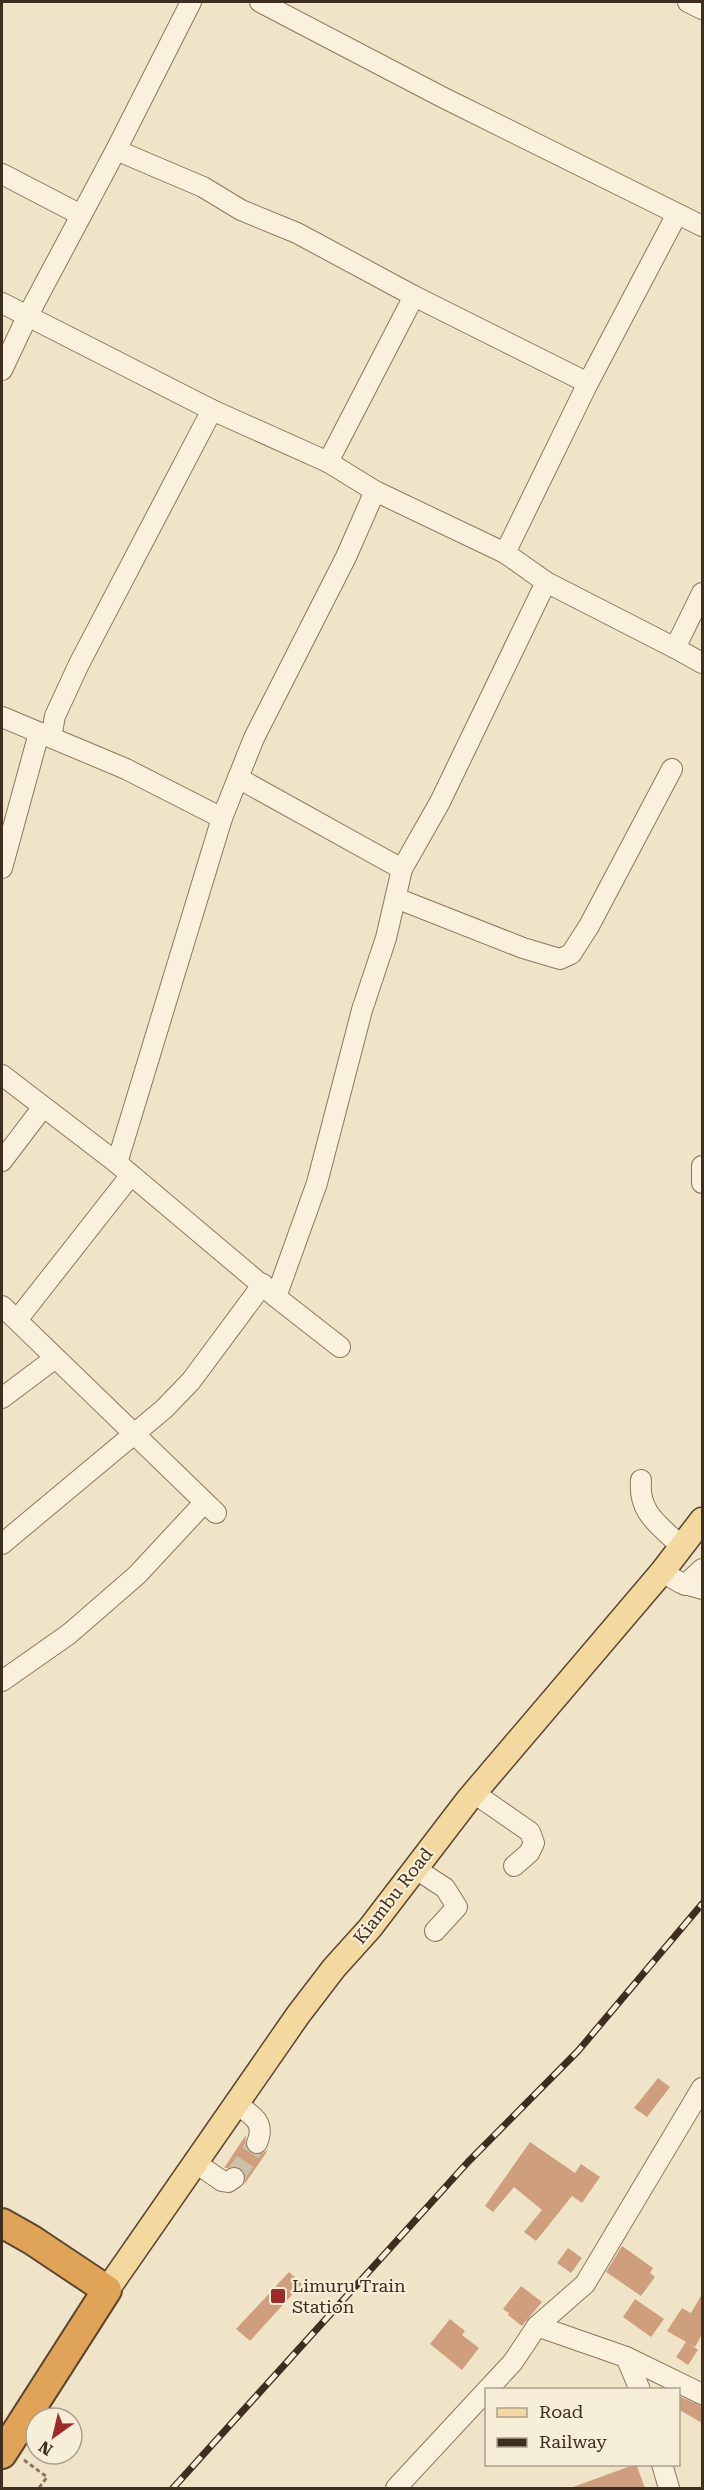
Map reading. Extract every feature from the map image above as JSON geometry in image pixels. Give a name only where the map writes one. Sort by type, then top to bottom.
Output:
[{"type":"highway","points":[[2,2223],[32,2240],[107,2290],[2,2454]]},
{"type":"main road","name":"Kiambu Road","points":[[107,2290],[305,2006],[416,1869],[474,1793],[662,1572],[702,1520]]},
{"type":"street","points":[[2,370],[27,317],[116,150],[191,2]]},
{"type":"street","points":[[260,2],[442,97],[702,226]]},
{"type":"street","points":[[688,2],[702,9]]},
{"type":"street","points":[[116,150],[203,187],[241,210],[297,233],[414,297],[588,383]]},
{"type":"street","points":[[2,174],[81,215]]},
{"type":"street","points":[[505,553],[588,383],[677,214]]},
{"type":"street","points":[[328,462],[414,297]]},
{"type":"street","points":[[2,303],[212,410],[328,462],[375,491],[505,553],[546,582],[702,663]]},
{"type":"street","points":[[2,868],[45,735],[79,664],[212,410]]},
{"type":"street","points":[[17,1320],[124,1169],[222,818],[254,738],[346,556],[375,491]]},
{"type":"street","points":[[2,1544],[164,1408],[270,1290],[317,1183],[362,1010],[386,938],[402,869],[441,802],[546,582]]},
{"type":"street","points":[[675,648],[702,593]]},
{"type":"street","points":[[2,717],[126,769],[222,818]]},
{"type":"street","points":[[396,898],[523,948],[560,959],[571,954],[589,926],[672,769]]},
{"type":"street","points":[[238,778],[402,869]]},
{"type":"street","points":[[2,1075],[124,1169],[340,1347]]},
{"type":"street","points":[[2,1161],[43,1107]]},
{"type":"street","points":[[702,1166],[702,1183]]},
{"type":"street","points":[[2,1306],[210,1508],[69,1634],[2,1681]]},
{"type":"street","points":[[2,1398],[54,1359]]},
{"type":"street","points":[[641,1480],[640,1500],[644,1509],[681,1546]]},
{"type":"street","points":[[662,1572],[698,1588],[702,1569]]},
{"type":"street","points":[[474,1793],[530,1832],[534,1843],[529,1852],[514,1866]]},
{"type":"street","points":[[416,1869],[446,1888],[457,1907],[435,1931]]},
{"type":"street","points":[[489,2388],[513,2362],[537,2326],[585,2284],[702,2088]]},
{"type":"street","points":[[236,2104],[257,2119],[261,2126],[261,2135],[257,2143]]},
{"type":"street","points":[[196,2163],[222,2181],[228,2182],[234,2178]]},
{"type":"street","points":[[537,2326],[626,2357],[702,2394]]},
{"type":"street","points":[[626,2357],[639,2388]]},
{"type":"street","points":[[396,2488],[485,2392]]},
{"type":"street","points":[[663,2466],[669,2488]]},
{"type":"path","points":[[39,2488],[47,2477]]},
{"type":"building","points":[[658,2078],[670,2087],[647,2117],[634,2108]]},
{"type":"building","points":[[246,2135],[245,2145],[249,2151],[259,2155],[268,2150],[244,2185],[246,2177],[240,2168],[224,2168]]},
{"type":"building","points":[[530,2142],[575,2173],[581,2164],[600,2177],[582,2203],[572,2196],[536,2241],[524,2232],[542,2210],[514,2187],[493,2212],[485,2206]]},
{"type":"building","points":[[622,2246],[653,2268],[650,2273],[655,2277],[641,2296],[606,2272]]},
{"type":"building","points":[[568,2248],[582,2258],[571,2273],[557,2263]]},
{"type":"building","name":"Limuru Train Station","points":[[289,2272],[302,2284],[250,2341],[236,2329]]},
{"type":"building","points":[[521,2286],[542,2302],[522,2326],[503,2309]]},
{"type":"building","points":[[702,2294],[702,2334],[695,2347],[687,2342],[698,2350],[688,2365],[676,2357],[686,2342],[667,2331],[682,2308],[691,2313]]},
{"type":"building","points":[[635,2299],[664,2319],[651,2337],[623,2317]]},
{"type":"building","points":[[450,2319],[465,2331],[462,2335],[479,2348],[462,2370],[430,2344]]},
{"type":"building","points":[[680,2397],[702,2406],[702,2423],[680,2410]]},
{"type":"building","points":[[631,2466],[637,2466],[645,2488],[573,2488]]},
{"type":"tunnel","points":[[234,2178],[257,2143]]},
{"type":"railway","points":[[173,2488],[468,2162],[578,2051],[702,1904]]},
{"type":"place","name":"Limuru Train Station","points":[[278,2296]]}]
